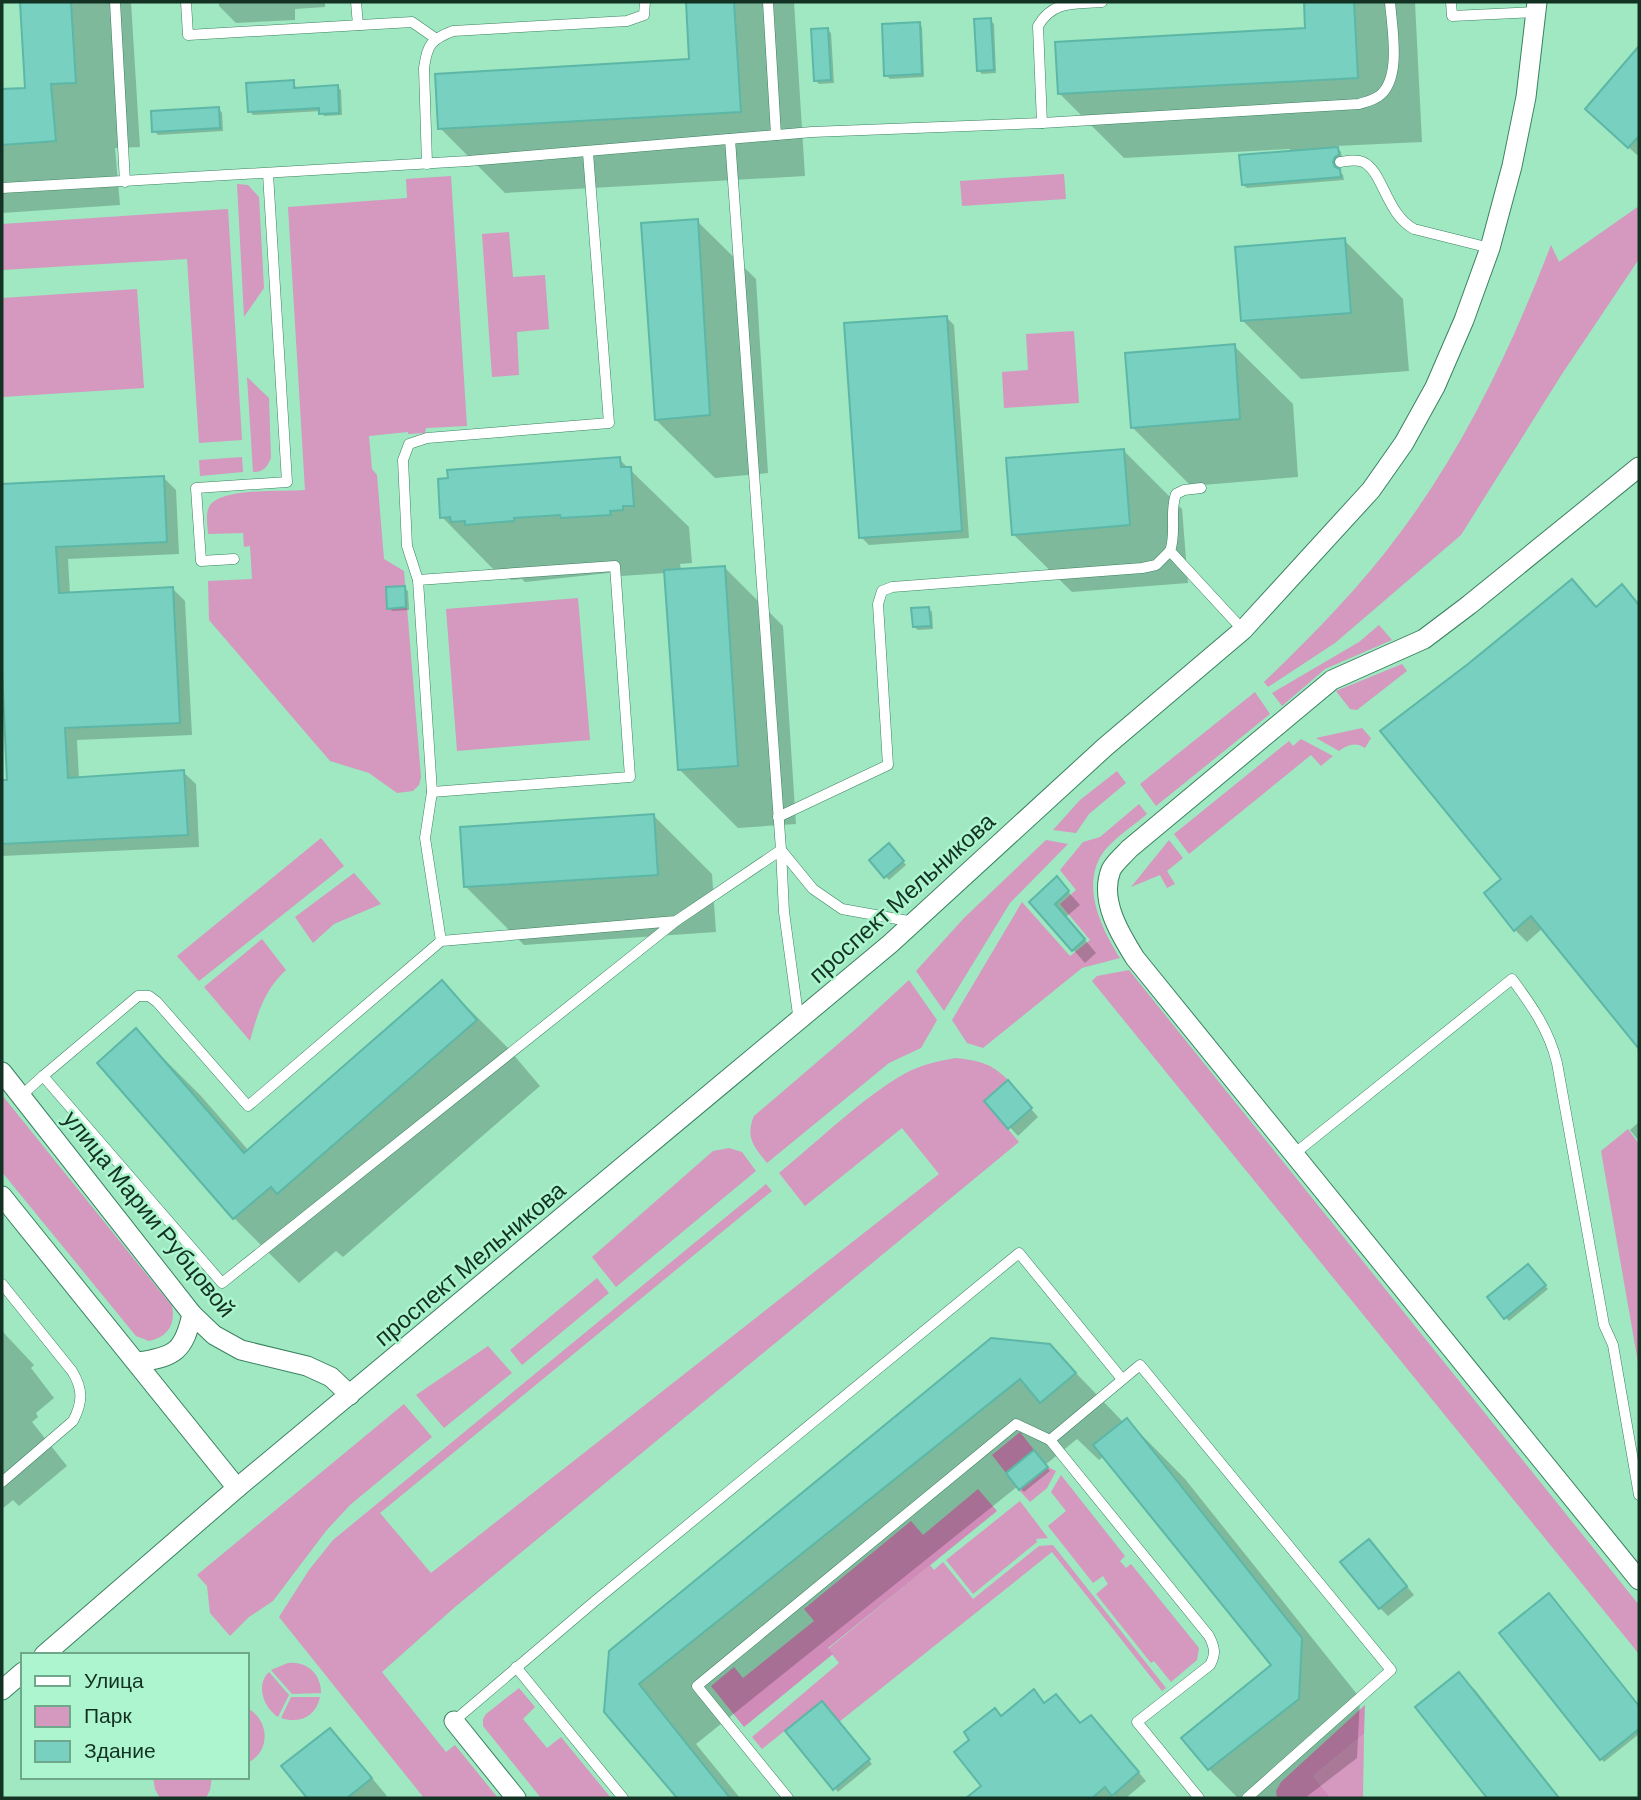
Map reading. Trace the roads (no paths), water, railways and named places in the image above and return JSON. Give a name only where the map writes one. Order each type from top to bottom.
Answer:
[{"type":"street","name":"проспект Мельникова","points":[[46,1653],[237,1488],[799,1022],[915,922],[1105,747],[1243,630],[1371,490],[1404,443],[1435,387],[1464,320],[1490,248],[1512,166],[1523,111],[1536,7]]},
{"type":"street","points":[[1639,467],[1424,639],[1332,680],[1129,849],[1112,868],[1108,894],[1116,923],[1130,950],[1639,1580]]},
{"type":"street","name":"улица Марии Рубцовой","points":[[2,1072],[192,1314],[214,1335],[241,1350],[307,1366],[331,1377],[350,1395]]},
{"type":"street","points":[[2,1196],[237,1488]]},
{"type":"street","points":[[138,1362],[158,1360],[177,1351],[188,1334],[192,1314]]},
{"type":"street","points":[[2,1690],[21,1674]]},
{"type":"street","points":[[454,1721],[516,1798]]},
{"type":"lane","points":[[115,2],[125,182]]},
{"type":"lane","points":[[186,2],[188,35],[412,22],[435,38]]},
{"type":"lane","points":[[356,2],[358,25]]},
{"type":"lane","points":[[427,164],[424,68],[426,53],[435,38],[453,31],[627,21],[644,15],[645,2]]},
{"type":"lane","points":[[768,2],[776,135]]},
{"type":"lane","points":[[1042,123],[1038,26],[1046,12],[1063,5],[1102,2]]},
{"type":"lane","points":[[2,188],[427,164],[587,153],[776,135],[1042,123],[1359,104],[1378,97],[1390,83],[1394,64],[1390,2]]},
{"type":"lane","points":[[1451,2],[1452,16],[1536,7]]},
{"type":"lane","points":[[730,139],[781,850],[783,912],[799,1022]]},
{"type":"lane","points":[[441,941],[425,838],[432,792],[418,580],[407,546],[403,460],[409,444],[427,438],[609,423],[587,153]]},
{"type":"lane","points":[[1340,162],[1364,162],[1372,169],[1394,212],[1403,223],[1414,229],[1490,248]]},
{"type":"lane","points":[[234,559],[201,561],[196,488],[287,482],[268,174]]},
{"type":"lane","points":[[778,817],[888,765],[878,604],[882,591],[892,587],[1156,565],[1170,551],[1174,540],[1172,504],[1176,494],[1201,488]]},
{"type":"lane","points":[[1170,551],[1243,630]]},
{"type":"lane","points":[[418,580],[615,566],[629,750],[630,777],[432,792]]},
{"type":"lane","points":[[781,850],[813,889],[842,909],[915,922]]},
{"type":"lane","points":[[43,1076],[222,1283],[676,921],[781,850]]},
{"type":"lane","points":[[22,1096],[138,996],[149,996],[248,1106],[441,941],[676,921]]},
{"type":"lane","points":[[1294,1154],[1511,979],[1543,1023],[1552,1042],[1604,1325],[1613,1345],[1639,1495]]},
{"type":"lane","points":[[454,1721],[1019,1253],[1122,1379]]},
{"type":"lane","points":[[2,1284],[72,1371],[79,1382],[82,1395],[73,1421],[2,1482]]},
{"type":"lane","points":[[1050,1440],[1140,1365],[1391,1670],[1247,1798]]},
{"type":"lane","points":[[788,1798],[697,1686],[1016,1424],[1050,1440],[1209,1636],[1214,1646],[1215,1656],[1210,1665],[1138,1722],[1199,1798]]},
{"type":"lane","points":[[516,1667],[623,1798]]},
{"type":"lane","points":[[1258,1789],[1265,1798]]}]
